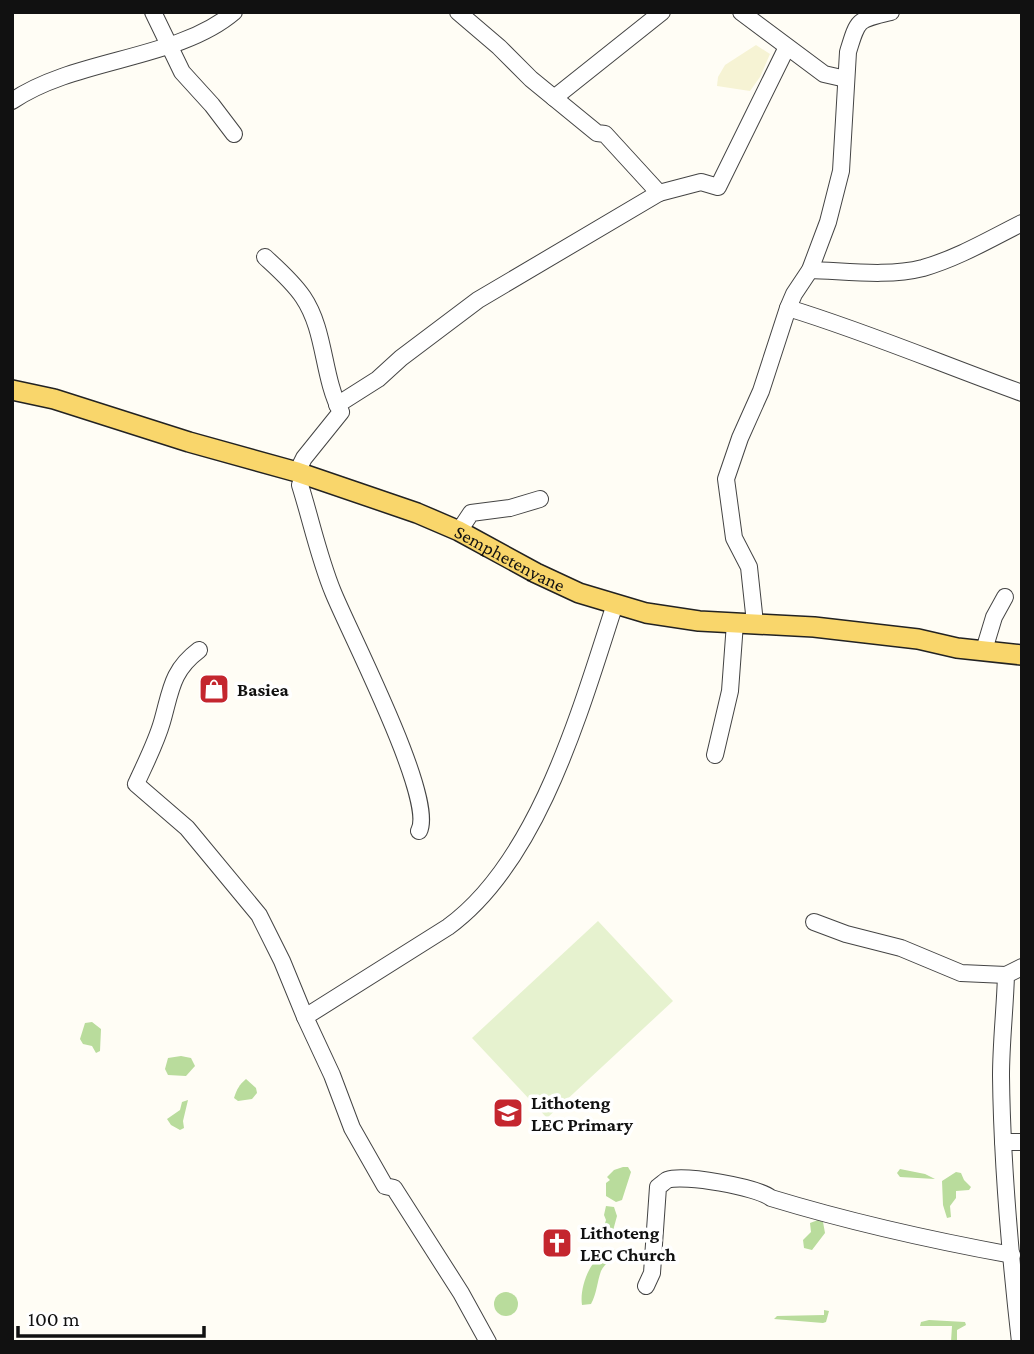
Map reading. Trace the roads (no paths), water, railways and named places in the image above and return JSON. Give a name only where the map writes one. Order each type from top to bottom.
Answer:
[{"type":"main road","name":"Semphetenyane","points":[[12,390],[54,399],[189,442],[300,473],[417,513],[459,531],[546,578],[579,593],[615,604],[699,621],[755,623],[918,639],[957,648],[1022,655]]},
{"type":"street","points":[[153,12],[182,72],[234,134]]},
{"type":"street","points":[[12,102],[26,92],[107,62],[170,45],[201,33],[234,12]]},
{"type":"street","points":[[458,12],[554,98],[597,133],[605,134],[659,193]]},
{"type":"street","points":[[554,98],[662,12]]},
{"type":"street","points":[[741,12],[824,74],[846,79]]},
{"type":"street","points":[[755,623],[749,566],[734,538],[726,479],[740,438],[761,391],[788,308],[810,270],[828,222],[841,171],[848,52],[858,23],[866,18],[891,12]]},
{"type":"street","points":[[337,405],[378,379],[401,358],[478,300],[659,193],[701,182],[718,187],[787,47]]},
{"type":"street","points":[[810,270],[877,272],[921,269],[955,257],[1022,223]]},
{"type":"street","points":[[265,257],[302,295],[310,310],[332,393],[341,412],[304,458],[300,485],[332,591],[374,681],[416,794],[422,817],[419,831]]},
{"type":"street","points":[[788,308],[839,323],[1022,393]]},
{"type":"street","points":[[459,531],[471,513],[510,508],[540,499]]},
{"type":"street","points":[[984,650],[994,617],[1004,597]]},
{"type":"street","points":[[305,1017],[464,916],[523,842],[559,767],[615,604]]},
{"type":"street","points":[[715,755],[730,691],[735,622]]},
{"type":"street","points":[[199,650],[184,661],[169,689],[162,723],[136,784],[187,828],[259,915],[282,961],[358,1138],[385,1186],[394,1188],[427,1239],[488,1342]]},
{"type":"street","points":[[814,922],[846,934],[901,948],[961,973],[1006,975],[1022,967]]},
{"type":"street","points":[[1006,975],[1001,1073],[1003,1142],[1020,1342]]},
{"type":"street","points":[[1003,1142],[1022,1142]]},
{"type":"street","points":[[646,1286],[652,1273],[658,1187],[665,1181],[678,1178],[725,1183],[837,1219],[911,1236],[1015,1266]]},
{"type":"place","name":"Basiea","points":[[214,689]]},
{"type":"place","name":"Lithoteng LEC Primary","points":[[508,1113]]},
{"type":"place","name":"Lithoteng LEC Church","points":[[557,1243]]}]
